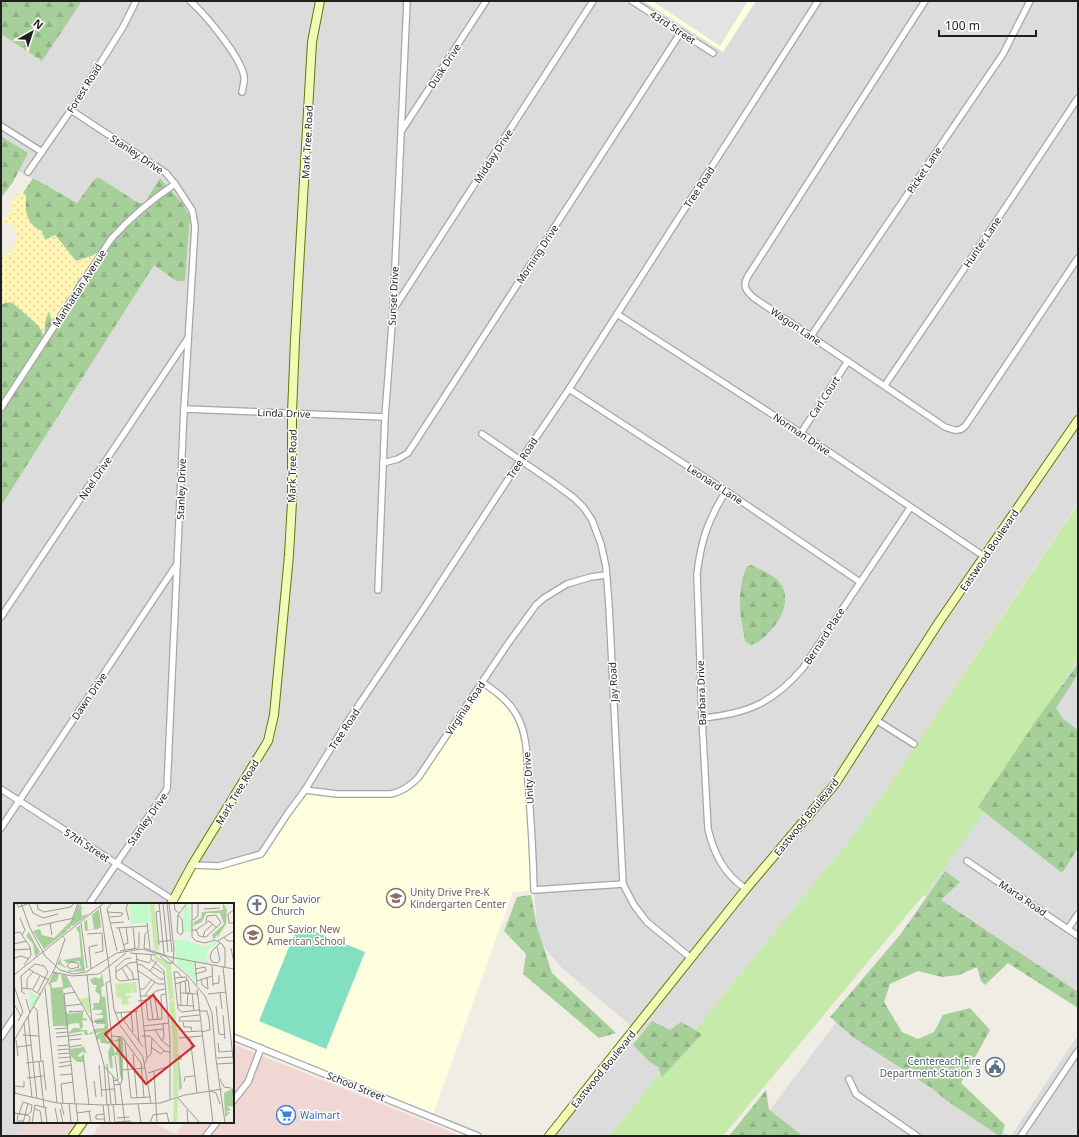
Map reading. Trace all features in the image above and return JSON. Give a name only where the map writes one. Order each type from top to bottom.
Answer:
[{"type":"street","name":"Forest Road","points":[[28,172],[71,110],[126,22],[136,1]]},
{"type":"street","points":[[190,1],[219,33],[241,67],[244,78],[242,92]]},
{"type":"street","name":"Mark Tree Road","points":[[172,902],[192,865],[268,741],[274,715],[292,502],[292,413],[295,333],[312,42],[320,1]]},
{"type":"street","name":"Sunset Drive","points":[[378,590],[385,417],[393,311],[407,1]]},
{"type":"street","name":"Dusk Drive","points":[[402,130],[486,1]]},
{"type":"street","name":"Midday Drive","points":[[393,311],[593,1]]},
{"type":"street","name":"43rd Street","points":[[632,1],[714,53]]},
{"type":"street","name":"Tree Road","points":[[192,865],[219,866],[261,854],[305,790],[346,724],[422,612],[520,460],[569,389],[818,1]]},
{"type":"street","name":"Wagon Lane","points":[[925,1],[746,279],[746,290],[754,298],[885,385],[945,427],[954,430],[961,430],[966,425],[1078,258]]},
{"type":"street","name":"Picket Lane","points":[[811,336],[1003,54],[1030,1]]},
{"type":"street","name":"Morning Drive","points":[[383,463],[398,459],[408,453],[681,32]]},
{"type":"street","name":"Hunter Lane","points":[[885,385],[994,226],[1078,98]]},
{"type":"street","name":"Stanley Drive","points":[[71,110],[166,173],[192,210],[195,226],[184,409],[167,789],[90,903]]},
{"type":"street","points":[[1,126],[42,152]]},
{"type":"street","name":"Manhattan Avenue","points":[[1,408],[111,239],[125,223],[143,207],[175,184]]},
{"type":"street","name":"Norman Drive","points":[[617,314],[801,433],[984,557]]},
{"type":"street","name":"Noel Drive","points":[[1,617],[188,338]]},
{"type":"street","name":"Carl Court","points":[[801,433],[848,361]]},
{"type":"street","name":"Leonard Lane","points":[[569,389],[726,491],[860,582]]},
{"type":"street","name":"Linda Drive","points":[[184,409],[385,417]]},
{"type":"street","name":"Eastwood Boulevard","points":[[549,1136],[746,889],[835,784],[984,557],[1078,420]]},
{"type":"street","name":"Jay Road","points":[[482,434],[565,491],[584,508],[592,520],[604,556],[609,606],[623,884],[634,905],[647,922],[691,958]]},
{"type":"street","name":"Barbara Drive","points":[[726,491],[716,507],[704,533],[697,574],[702,718],[708,829],[710,837],[723,866],[734,881],[746,889]]},
{"type":"street","name":"Bernard Place","points":[[702,718],[739,713],[750,709],[771,698],[792,681],[803,668],[910,508]]},
{"type":"street","name":"Dawn Drive","points":[[1,828],[178,563]]},
{"type":"street","name":"Virginia Road","points":[[305,790],[337,794],[391,794],[398,793],[412,785],[511,638],[529,614],[544,598],[566,584],[591,576],[606,575]]},
{"type":"street","name":"Unity Drive","points":[[482,682],[494,690],[507,702],[516,714],[525,735],[533,845],[534,890],[623,884]]},
{"type":"street","points":[[876,720],[914,744]]},
{"type":"street","name":"57th Street","points":[[1,789],[172,902]]},
{"type":"street","name":"Marta Road","points":[[967,861],[1078,936]]},
{"type":"street","points":[[1068,928],[1078,914]]},
{"type":"street","points":[[1,1037],[14,1018]]},
{"type":"street","name":"School Street","points":[[234,1037],[478,1136]]},
{"type":"street","points":[[234,1100],[248,1082],[262,1048]]},
{"type":"street","points":[[1021,1136],[1078,1051]]},
{"type":"street","points":[[850,1079],[856,1094],[917,1136]]},
{"type":"street","points":[[73,1136],[82,1123]]},
{"type":"street","points":[[206,1136],[215,1123]]},
{"type":"shaded area","points":[[82,1],[1078,1],[1078,503],[883,794],[855,833],[609,1136],[549,1136],[635,1029],[563,969],[547,951],[538,938],[534,890],[411,785],[261,854],[173,903],[14,903],[14,1123],[25,1123],[17,1136],[1,1136],[1,506],[154,265],[176,281],[185,281],[190,217],[161,178],[145,204],[137,202],[98,178],[93,181],[77,203],[18,171],[28,153],[1,136],[1,34],[42,61]]},
{"type":"shaded area","points":[[643,1],[756,1],[723,52]]},
{"type":"shaded area","points":[[652,1],[748,1],[720,46]]},
{"type":"shaded area","points":[[1078,657],[1078,740],[1041,714]]},
{"type":"shaded area","name":"Unity Drive Pre-K Kindergarten Center","points":[[482,682],[507,702],[525,735],[534,890],[513,892],[432,1117],[234,1037],[234,903],[172,903],[192,865],[219,866],[261,854],[305,790],[391,794],[411,785]]},
{"type":"shaded area","points":[[1078,805],[1078,1003],[920,893],[981,810],[1044,853]]},
{"type":"shaded area","points":[[840,1017],[1010,1136],[750,1136]]},
{"type":"shaded area","points":[[1078,1035],[1078,1136],[1011,1136]]},
{"type":"shaded area","points":[[235,1045],[461,1136],[92,1136],[101,1123],[154,1123],[176,1134],[183,1123],[234,1123]]},
{"type":"shaded area","points":[[25,1123],[81,1123],[73,1136],[17,1136]]},
{"type":"green space","points":[[1,1],[82,1],[42,61],[1,34]]},
{"type":"green space","points":[[1,136],[28,153],[13,182],[1,198]]},
{"type":"green space","points":[[98,177],[137,202],[144,204],[160,178],[182,203],[190,217],[185,281],[176,281],[154,265],[1,506],[1,304],[10,302],[13,303],[39,326],[44,335],[45,322],[49,310],[53,321],[57,323],[78,280],[95,264],[110,244],[92,256],[76,261],[56,236],[45,241],[33,226],[26,214],[26,197],[23,193],[33,178],[77,203],[93,181]]},
{"type":"green space","points":[[1078,504],[1078,657],[981,817],[932,885],[723,1136],[609,1136],[855,833],[883,794]]},
{"type":"green space","points":[[751,565],[774,577],[784,590],[785,598],[782,613],[773,628],[761,640],[751,645],[745,641],[740,594],[741,585],[747,566]]},
{"type":"green space","points":[[1078,664],[1078,674],[1056,708],[1063,719],[1078,730],[1078,848],[1062,873],[978,807],[1040,715]]},
{"type":"green space","points":[[945,871],[960,882],[941,900],[1078,992],[1078,1008],[1008,963],[985,985],[981,981],[977,967],[959,975],[942,977],[918,971],[890,984],[884,1002],[902,1032],[918,1039],[934,1032],[943,1015],[970,1008],[990,1030],[961,1083],[1005,1125],[1001,1136],[946,1100],[933,1089],[853,1037],[830,1017],[900,935]]},
{"type":"green space","points":[[531,895],[537,927],[552,973],[616,1033],[599,1038],[523,974],[526,954],[504,931],[517,897]]},
{"type":"green space","points":[[298,925],[365,952],[326,1049],[259,1021]]},
{"type":"green space","points":[[652,1021],[670,1030],[681,1022],[702,1034],[662,1077],[658,1067],[650,1062],[633,1045]]},
{"type":"green space","points":[[766,1090],[769,1110],[803,1136],[729,1136]]},
{"type":"sand","points":[[21,191],[26,196],[26,212],[33,225],[42,231],[45,240],[55,235],[76,261],[92,256],[112,244],[95,264],[78,280],[57,323],[53,322],[48,311],[45,322],[44,336],[39,326],[13,303],[9,302],[1,304],[1,258],[8,254],[13,248],[17,233],[10,224],[1,224],[1,222],[12,210],[11,201]]},
{"type":"place","name":"Unity Drive Pre-K Kindergarten Center","points":[[396,898]]},
{"type":"place","name":"Our Savior Church","points":[[257,905]]},
{"type":"place","name":"Our Savior New American School","points":[[253,935]]},
{"type":"place","name":"Centereach Fire Department Station 3","points":[[995,1067]]},
{"type":"place","name":"Walmart","points":[[286,1115]]}]
